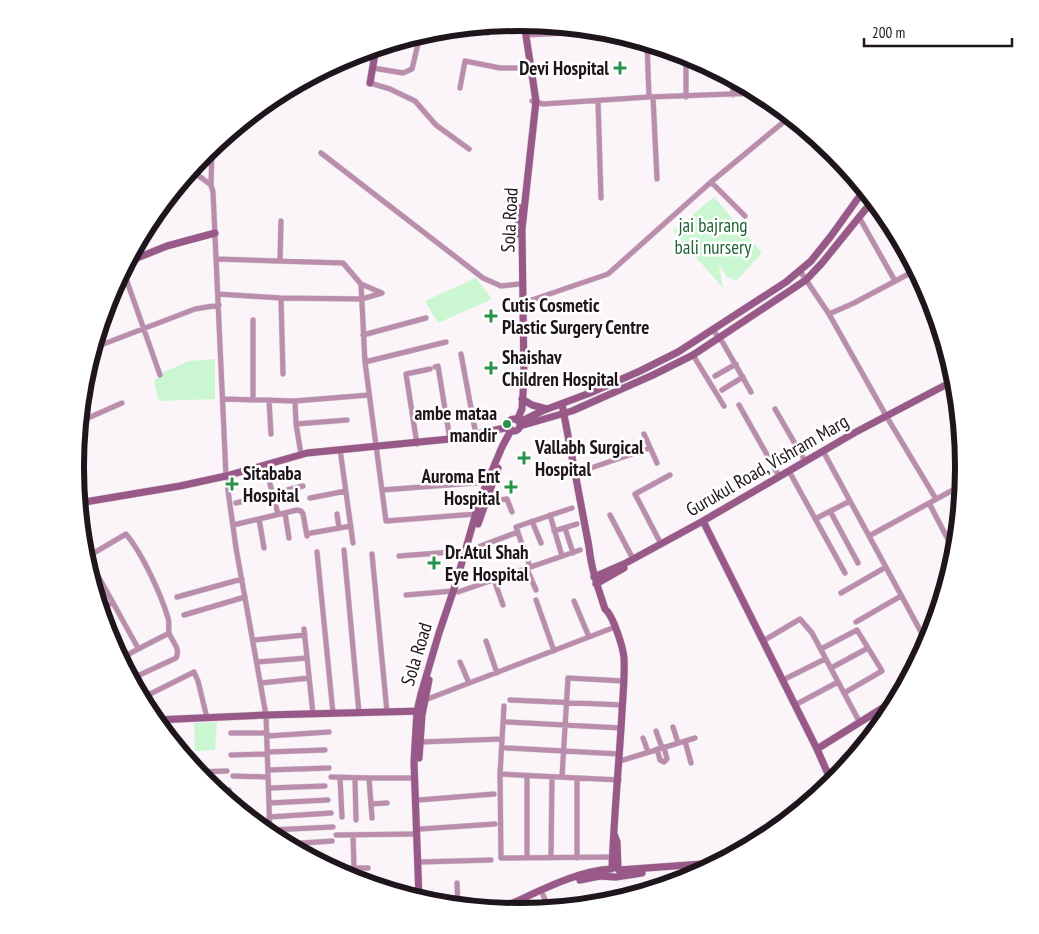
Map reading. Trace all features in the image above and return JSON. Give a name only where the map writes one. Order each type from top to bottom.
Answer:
[{"type":"street","name":"Sola Road","points":[[518,422],[520,378],[518,224],[534,101],[526,68],[521,31]]},
{"type":"street","points":[[529,34],[547,32]]},
{"type":"street","name":"Sola Road","points":[[518,422],[522,409],[524,378],[522,229],[534,101],[529,34]]},
{"type":"street","points":[[373,68],[402,73],[412,69],[418,44]]},
{"type":"street","points":[[647,50],[657,179]]},
{"type":"street","points":[[374,56],[370,83],[390,89],[415,101],[436,125],[468,149]]},
{"type":"street","points":[[460,88],[465,62],[500,68],[526,68]]},
{"type":"street","points":[[686,64],[686,97]]},
{"type":"street","points":[[733,88],[733,94]]},
{"type":"street","points":[[534,101],[544,104],[743,94]]},
{"type":"street","points":[[598,101],[601,198]]},
{"type":"street","points":[[523,302],[608,274],[711,182],[785,121]]},
{"type":"street","points":[[321,153],[483,278],[501,286],[519,284]]},
{"type":"street","points":[[212,158],[211,185],[213,192],[224,399],[226,476],[266,715],[270,824]]},
{"type":"street","points":[[197,174],[211,185]]},
{"type":"street","points":[[711,182],[745,216]]},
{"type":"street","points":[[518,422],[640,371],[678,352],[786,282],[811,261],[860,196]]},
{"type":"street","points":[[511,430],[510,422],[565,413],[693,355],[806,280],[868,206]]},
{"type":"street","points":[[859,217],[895,281]]},
{"type":"street","points":[[280,261],[281,221]]},
{"type":"street","points":[[137,258],[167,246],[215,233]]},
{"type":"street","points":[[216,259],[343,264],[361,284],[382,294],[362,299],[281,298],[218,294]]},
{"type":"street","points":[[800,271],[829,314],[936,499]]},
{"type":"street","points":[[829,314],[910,273]]},
{"type":"street","points":[[127,278],[160,374]]},
{"type":"street","points":[[361,284],[365,362],[386,521],[476,514]]},
{"type":"street","points":[[281,298],[282,374]]},
{"type":"street","points":[[102,345],[195,309],[219,305]]},
{"type":"street","points":[[364,335],[426,318]]},
{"type":"street","points":[[252,400],[253,320]]},
{"type":"street","points":[[713,330],[736,364],[751,392]]},
{"type":"street","points":[[365,362],[446,342]]},
{"type":"street","points":[[461,354],[476,435]]},
{"type":"street","points":[[693,355],[724,406]]},
{"type":"street","points":[[715,376],[736,364]]},
{"type":"street","points":[[417,444],[406,374],[438,366],[450,440]]},
{"type":"street","points":[[722,390],[743,377]]},
{"type":"street","name":"Gurukul Road, Vishram Marg","points":[[597,579],[703,522],[887,417],[948,386]]},
{"type":"street","points":[[224,399],[295,401],[369,395]]},
{"type":"street","points":[[522,399],[532,405],[547,409]]},
{"type":"street","points":[[269,400],[271,434]]},
{"type":"street","points":[[295,401],[296,424],[301,454]]},
{"type":"street","points":[[86,419],[122,403]]},
{"type":"street","points":[[562,404],[576,473],[589,556],[609,607],[608,611],[624,657],[619,780],[612,842],[615,872]]},
{"type":"street","points":[[739,404],[779,476]]},
{"type":"street","points":[[775,409],[805,461]]},
{"type":"street","points":[[296,424],[347,420]]},
{"type":"street","points":[[85,502],[180,486],[226,476],[301,454],[340,449],[417,444],[519,430],[518,422]]},
{"type":"street","name":"Sola Road","points":[[468,550],[476,514],[502,447],[511,430]]},
{"type":"street","name":"Sola Road","points":[[418,890],[420,711],[425,700],[432,665],[468,550],[511,430]]},
{"type":"street","points":[[644,434],[657,463]]},
{"type":"street","points":[[576,473],[650,448]]},
{"type":"street","points":[[340,449],[353,543]]},
{"type":"street","points":[[824,453],[922,634]]},
{"type":"street","name":"Gurukul Road, Vishram Marg","points":[[597,579],[703,522],[805,461],[824,453]]},
{"type":"street","points":[[265,465],[278,514]]},
{"type":"street","points":[[790,473],[845,573]]},
{"type":"street","points":[[661,544],[635,494],[670,475]]},
{"type":"street","points":[[382,490],[488,482]]},
{"type":"street","points":[[236,503],[303,486]]},
{"type":"street","points":[[869,536],[954,490]]},
{"type":"street","points":[[310,498],[346,491]]},
{"type":"street","points":[[485,502],[507,499],[512,512]]},
{"type":"street","points":[[815,519],[850,501]]},
{"type":"street","points":[[929,503],[949,540]]},
{"type":"street","points":[[536,590],[516,527],[572,508]]},
{"type":"street","points":[[233,525],[297,510],[304,514],[309,535],[351,526]]},
{"type":"street","points":[[830,511],[858,564]]},
{"type":"street","points":[[285,512],[289,538]]},
{"type":"street","points":[[338,514],[339,528]]},
{"type":"street","points":[[550,515],[562,556]]},
{"type":"street","points":[[610,515],[634,559]]},
{"type":"street","points":[[259,519],[264,548]]},
{"type":"street","points":[[532,521],[541,543]]},
{"type":"street","points":[[703,522],[796,705],[828,775]]},
{"type":"street","points":[[554,531],[577,524]]},
{"type":"street","points":[[565,528],[573,552]]},
{"type":"street","points":[[399,556],[468,550],[518,532]]},
{"type":"street","points":[[93,554],[126,534],[134,543],[169,620],[170,633],[177,649],[176,658],[137,676]]},
{"type":"street","points":[[344,550],[360,713]]},
{"type":"street","points":[[406,595],[455,591],[494,580],[580,550]]},
{"type":"street","points":[[317,552],[333,713]]},
{"type":"street","points":[[372,554],[387,712]]},
{"type":"street","points":[[841,593],[886,568]]},
{"type":"street","points":[[98,575],[138,648]]},
{"type":"street","points":[[177,598],[242,579]]},
{"type":"street","points":[[494,580],[503,605]]},
{"type":"street","name":"Sola Road","points":[[423,891],[414,778],[415,737],[428,667],[455,591]]},
{"type":"street","points":[[856,622],[901,596]]},
{"type":"street","points":[[184,615],[245,597]]},
{"type":"street","points":[[536,600],[554,651]]},
{"type":"street","points":[[574,601],[589,637]]},
{"type":"street","points":[[107,606],[112,603]]},
{"type":"street","points":[[763,641],[800,619],[812,632],[859,721]]},
{"type":"street","points":[[425,700],[615,627]]},
{"type":"street","points":[[304,629],[313,714]]},
{"type":"street","points":[[821,649],[857,630],[882,672],[844,693]]},
{"type":"street","points":[[127,655],[170,633]]},
{"type":"street","points":[[253,640],[305,636]]},
{"type":"street","points":[[486,642],[497,672]]},
{"type":"street","points":[[831,668],[868,648]]},
{"type":"street","points":[[257,662],[307,658]]},
{"type":"street","points":[[783,680],[826,659]]},
{"type":"street","points":[[460,662],[469,683]]},
{"type":"street","points":[[148,695],[194,672],[207,718]]},
{"type":"street","points":[[261,683],[309,678]]},
{"type":"street","points":[[562,777],[568,678],[623,682]]},
{"type":"street","points":[[796,705],[838,682]]},
{"type":"street","points":[[510,700],[622,705]]},
{"type":"street","points":[[504,706],[500,774],[501,858],[613,857]]},
{"type":"street","points":[[817,749],[883,707]]},
{"type":"street","points":[[165,720],[420,711]]},
{"type":"street","points":[[507,722],[621,728]]},
{"type":"street","points":[[673,726],[678,743]]},
{"type":"street","points":[[231,733],[329,732]]},
{"type":"street","points":[[656,732],[661,748]]},
{"type":"street","points":[[644,738],[648,752]]},
{"type":"street","points":[[506,748],[564,751],[620,757],[648,752],[695,738]]},
{"type":"street","points":[[420,742],[502,739]]},
{"type":"street","points":[[685,741],[691,763]]},
{"type":"street","points":[[231,755],[325,750]]},
{"type":"street","points":[[268,770],[329,768]]},
{"type":"street","points":[[208,771],[227,770]]},
{"type":"street","points":[[500,774],[619,780]]},
{"type":"street","points":[[233,776],[268,777]]},
{"type":"street","points":[[527,776],[527,858]]},
{"type":"street","points":[[551,858],[552,777]]},
{"type":"street","points":[[331,778],[414,778]]},
{"type":"street","points":[[340,778],[342,817]]},
{"type":"street","points":[[355,778],[356,820]]},
{"type":"street","points":[[369,778],[372,818]]},
{"type":"street","points":[[577,778],[577,858]]},
{"type":"street","points":[[268,788],[325,786]]},
{"type":"street","points":[[419,800],[494,794]]},
{"type":"street","points":[[269,803],[328,800]]},
{"type":"street","points":[[371,804],[387,803]]},
{"type":"street","points":[[270,817],[331,813]]},
{"type":"street","points":[[336,836],[418,832],[495,824]]},
{"type":"street","points":[[281,831],[333,827]]},
{"type":"street","points":[[614,834],[617,842],[615,872]]},
{"type":"street","points":[[353,835],[354,868]]},
{"type":"street","points":[[300,843],[332,841]]},
{"type":"street","points":[[421,862],[491,860]]},
{"type":"street","points":[[525,903],[586,878],[615,872],[695,866]]},
{"type":"street","points":[[349,868],[368,868]]},
{"type":"street","points":[[515,903],[575,877],[601,870],[639,873],[684,870]]},
{"type":"street","points":[[457,883],[458,898]]},
{"type":"street","points":[[543,895],[546,902]]},
{"type":"green space","name":"jai bajrang bali nursery","points":[[714,197],[762,253],[736,281],[726,276],[719,264],[723,288],[673,231]]},
{"type":"green space","points":[[476,278],[492,299],[438,323],[425,301]]},
{"type":"green space","points":[[215,359],[215,399],[159,401],[154,381],[164,372],[189,361]]},
{"type":"green space","points":[[217,722],[215,750],[195,751],[194,723]]},
{"type":"place","name":"Devi Hospital","points":[[620,68]]},
{"type":"place","name":"Cutis Cosmetic Plastic Surgery Centre","points":[[491,316]]},
{"type":"place","name":"Shaishav Children Hospital","points":[[491,368]]},
{"type":"place","name":"ambe mataa mandir","points":[[507,424]]},
{"type":"place","name":"Vallabh Surgical Hospital","points":[[524,458]]},
{"type":"place","name":"Sitababa Hospital","points":[[232,484]]},
{"type":"place","name":"Auroma Ent Hospital","points":[[511,487]]},
{"type":"place","name":"Dr.Atul Shah Eye Hospital","points":[[434,563]]}]
